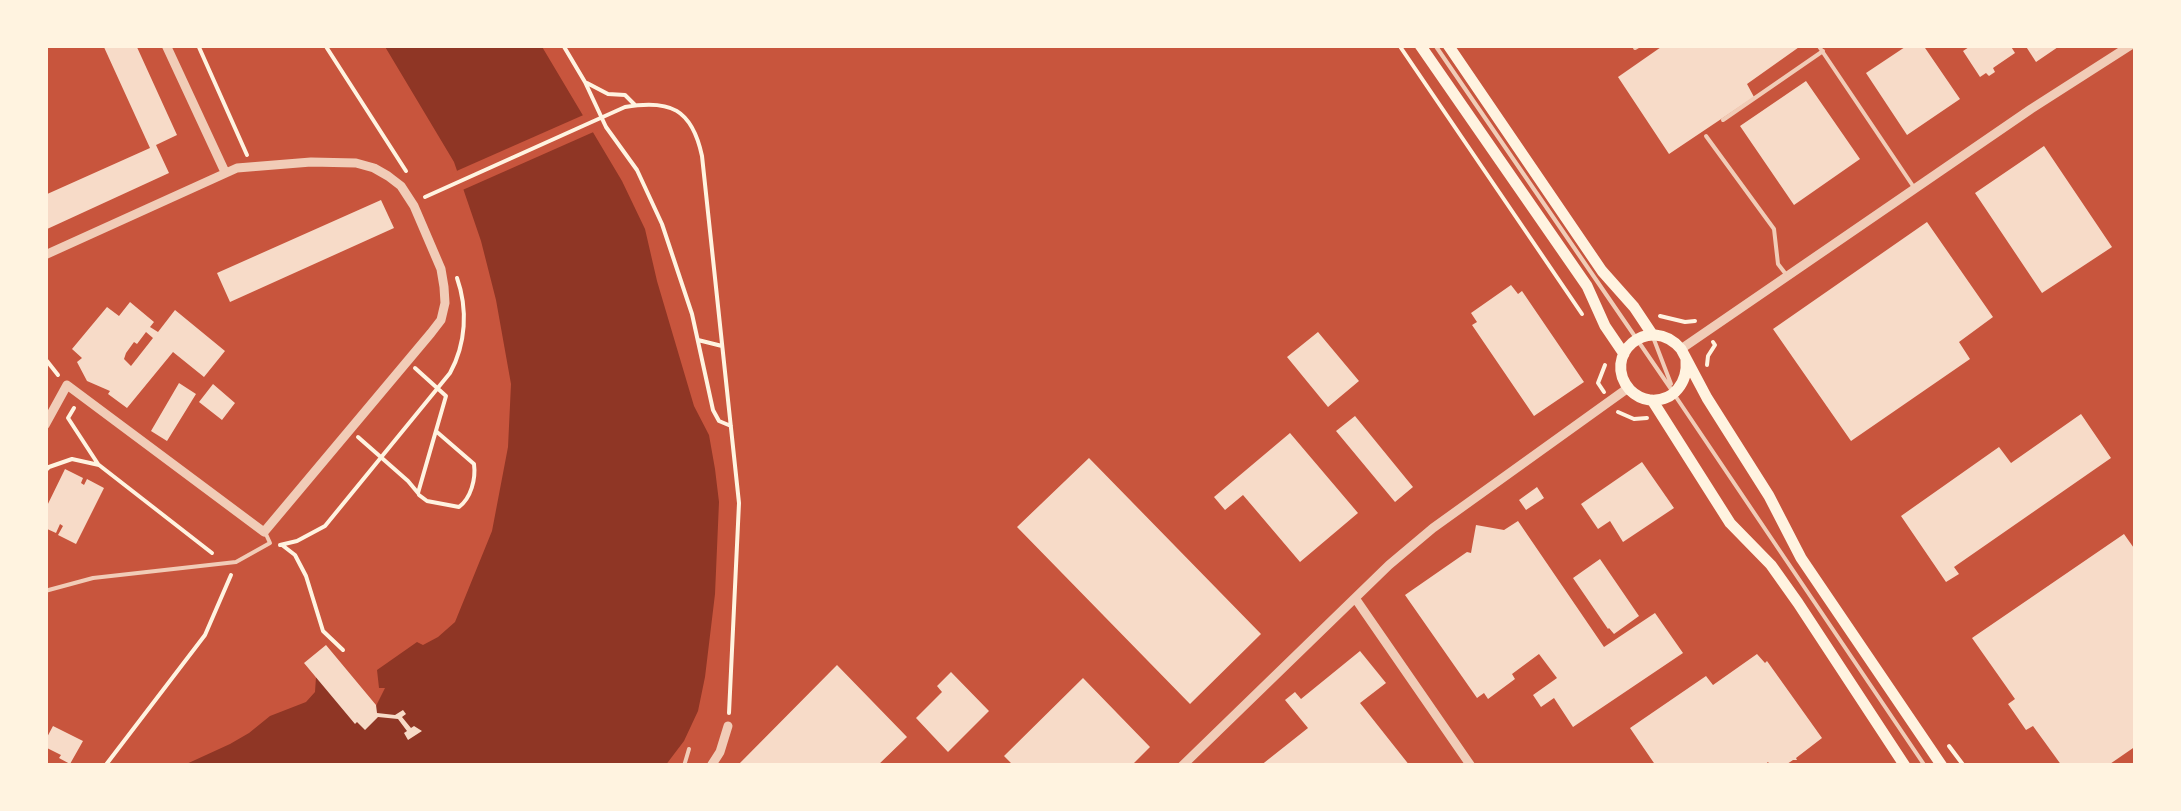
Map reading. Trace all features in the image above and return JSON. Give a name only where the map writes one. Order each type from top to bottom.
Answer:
[{"type":"main road","points":[[1420,45],[1587,286],[1605,326],[1624,354]]},
{"type":"main road","points":[[1448,45],[1602,271],[1652,334]]},
{"type":"main road","points":[[1684,355],[1685,378],[1674,393],[1663,399],[1643,398],[1628,388],[1621,372],[1624,354],[1637,339],[1652,334],[1669,338],[1684,355],[1769,496],[1801,558],[1942,766]]},
{"type":"main road","points":[[1652,400],[1730,523],[1771,566],[1798,603],[1905,766]]},
{"type":"street","points":[[166,45],[225,172]]},
{"type":"street","points":[[1684,355],[1788,276],[2031,109],[2132,45]]},
{"type":"street","points":[[45,256],[225,172],[251,166],[356,163],[374,168],[401,186],[441,269],[445,303],[441,320],[408,362],[264,532],[68,385],[45,425]]},
{"type":"street","points":[[1182,766],[1433,528],[1628,388]]},
{"type":"street","points":[[1355,598],[1471,766]]},
{"type":"street","points":[[711,766],[728,726]]},
{"type":"lane","points":[[1435,45],[1925,766]]},
{"type":"lane","points":[[1818,45],[1915,189]]},
{"type":"lane","points":[[1723,120],[1822,52]]},
{"type":"lane","points":[[1706,136],[1774,229],[1778,264],[1788,276]]},
{"type":"lane","points":[[1652,334],[1674,393]]},
{"type":"lane","points":[[45,591],[94,578],[236,562],[270,543],[264,532]]},
{"type":"lane","points":[[684,766],[689,749]]},
{"type":"path","points":[[198,45],[251,166]]},
{"type":"path","points":[[325,45],[413,182]]},
{"type":"path","points":[[563,45],[606,128],[649,195],[674,254],[713,410],[718,420],[731,426]]},
{"type":"path","points":[[1398,45],[1584,317]]},
{"type":"path","points":[[584,82],[608,94],[625,94],[635,105]]},
{"type":"path","points":[[426,206],[423,198],[626,107],[658,103],[688,121],[699,142],[739,503],[728,726]]},
{"type":"path","points":[[282,546],[324,526],[458,360],[463,334],[462,297],[453,269]]},
{"type":"path","points":[[698,340],[722,346]]},
{"type":"path","points":[[46,361],[68,385]]},
{"type":"path","points":[[408,362],[446,396],[418,494]]},
{"type":"path","points":[[81,395],[68,418],[99,465],[208,551],[236,562],[205,634],[105,766]]},
{"type":"path","points":[[350,430],[427,501],[459,507],[466,501],[475,474],[474,464],[437,432]]},
{"type":"path","points":[[45,471],[72,459],[99,465]]},
{"type":"path","points":[[270,543],[295,554],[323,632],[342,650]]},
{"type":"shaded area","points":[[384,45],[541,45],[622,181],[645,229],[694,406],[709,435],[719,502],[715,594],[705,677],[698,711],[684,741],[665,766],[182,766],[230,744],[270,716],[306,702],[315,692],[316,677],[376,706],[385,688],[379,688],[377,670],[417,642],[423,645],[438,637],[455,622],[492,531],[508,447],[511,384],[496,300],[454,162]]},
{"type":"pier","points":[[588,113],[598,130],[458,192],[452,173]]},
{"type":"building","points":[[103,45],[136,45],[177,135],[156,145],[169,173],[45,230],[45,195],[150,148]]},
{"type":"building","points":[[1664,45],[1802,45],[1747,84],[1754,97],[1669,154],[1618,77]]},
{"type":"building","points":[[1908,45],[1923,45],[1960,99],[1907,135],[1866,73]]},
{"type":"building","points":[[1972,45],[2010,45],[2015,53],[1993,68],[1995,72],[1980,77],[1963,51]]},
{"type":"building","points":[[2025,45],[2061,45],[2036,62]]},
{"type":"building","points":[[1806,81],[1860,159],[1794,205],[1740,126]]},
{"type":"building","points":[[2044,146],[2112,247],[2042,293],[1975,193]]},
{"type":"building","points":[[381,200],[394,228],[230,302],[217,273]]},
{"type":"building","points":[[1927,222],[1993,317],[1959,342],[1970,359],[1851,441],[1773,329]]},
{"type":"building","points":[[1511,285],[1518,294],[1522,291],[1584,382],[1534,416],[1472,325],[1477,322],[1471,313]]},
{"type":"building","points":[[130,302],[154,322],[150,327],[158,332],[175,310],[225,351],[204,377],[173,352],[127,408],[108,394],[110,391],[87,381],[77,362],[82,358],[72,349],[107,307],[119,316]],"holes":[[[146,332],[153,338],[131,366],[124,359]]]},
{"type":"building","points":[[1318,332],[1359,381],[1328,407],[1287,357]]},
{"type":"building","points":[[179,383],[196,394],[167,441],[151,431]]},
{"type":"building","points":[[213,384],[235,403],[222,420],[199,402]]},
{"type":"building","points":[[2081,414],[2111,458],[1954,567],[1959,574],[1946,582],[1901,516],[1999,447],[2011,463]]},
{"type":"building","points":[[1355,416],[1413,487],[1395,502],[1336,431]]},
{"type":"building","points":[[1290,433],[1358,513],[1300,562],[1243,495],[1225,510],[1214,497]]},
{"type":"building","points":[[1089,458],[1261,634],[1190,704],[1017,527]]},
{"type":"building","points":[[1642,462],[1674,508],[1623,542],[1610,521],[1598,529],[1581,504]]},
{"type":"building","points":[[65,469],[83,478],[84,485],[87,479],[104,488],[76,544],[58,535],[63,526],[60,524],[56,533],[45,528],[45,510]]},
{"type":"building","points":[[1537,487],[1544,498],[1526,510],[1519,500]]},
{"type":"building","points":[[1518,521],[1604,647],[1655,613],[1683,653],[1573,727],[1554,698],[1541,707],[1533,695],[1557,678],[1539,654],[1488,699],[1484,693],[1477,698],[1405,595],[1471,553],[1476,525],[1504,530]]},
{"type":"building","points":[[2124,534],[2136,551],[2136,746],[2107,766],[2062,766],[2033,726],[2026,730],[2008,704],[2015,699],[1972,638]]},
{"type":"building","points":[[1600,559],[1639,616],[1614,634],[1573,578]]},
{"type":"building","points":[[326,645],[376,705],[377,713],[395,715],[403,710],[406,714],[402,717],[411,728],[422,731],[408,740],[398,719],[378,717],[365,730],[355,724],[304,663]]},
{"type":"building","points":[[1360,651],[1386,683],[1360,703],[1410,766],[1260,766],[1308,728],[1285,700],[1295,692],[1301,699]]},
{"type":"building","points":[[1757,654],[1767,661],[1822,738],[1784,766],[1771,766],[1768,762],[1763,766],[1656,766],[1630,728],[1706,676],[1713,685]]},
{"type":"building","points":[[837,665],[907,737],[877,766],[737,766]]},
{"type":"building","points":[[951,672],[989,711],[948,752],[916,718],[942,692],[937,686]]},
{"type":"building","points":[[1083,678],[1150,747],[1131,766],[1014,766],[1004,756]]},
{"type":"building","points":[[53,726],[83,741],[70,764],[45,747]]}]
